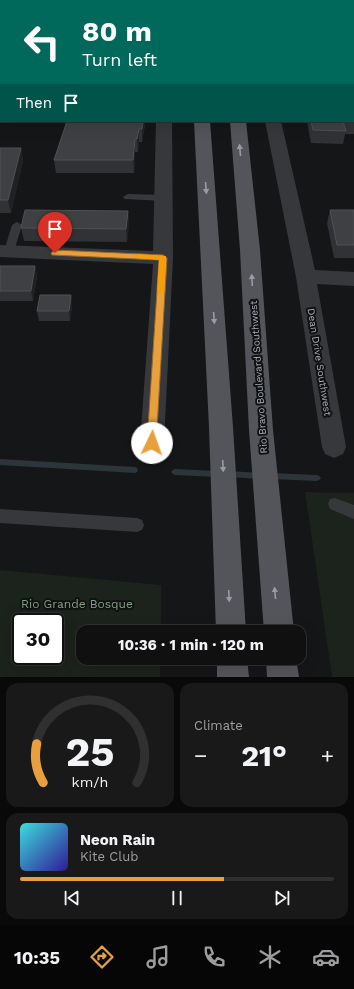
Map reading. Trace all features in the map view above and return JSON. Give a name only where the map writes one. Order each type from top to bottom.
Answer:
[{"type":"main road","points":[[202,122],[221,427],[231,625]]},
{"type":"main road","name":"Rio Bravo Boulevard Southwest","points":[[238,122],[250,250],[261,430],[278,625]]},
{"type":"main road","points":[[232,665],[233,677]]},
{"type":"main road","points":[[282,665],[283,677]]},
{"type":"street","points":[[152,443],[163,258],[164,122]]},
{"type":"street","name":"Dean Drive Southwest","points":[[273,122],[306,277],[334,447]]},
{"type":"street","points":[[4,251],[163,258]]},
{"type":"street","points":[[306,277],[354,279]]},
{"type":"lane","points":[[128,197],[164,198]]},
{"type":"lane","points":[[4,251],[17,225]]},
{"type":"lane","points":[[335,504],[354,512]]},
{"type":"lane","points":[[0,516],[137,525]]},
{"type":"green space","points":[[305,492],[354,493],[354,677],[332,677]]},
{"type":"green space","name":"Rio Grande Bosque","points":[[0,570],[161,585],[161,625],[76,625],[76,665],[160,665],[160,677],[0,677]]},
{"type":"building","points":[[67,122],[143,122],[142,129],[139,129],[137,139],[135,139],[133,160],[54,160]]},
{"type":"building","points":[[311,122],[343,122],[346,131],[313,130]]},
{"type":"building","points":[[0,148],[21,148],[8,200],[0,200]]},
{"type":"building","points":[[25,210],[128,211],[126,229],[21,228]]},
{"type":"building","points":[[330,210],[354,210],[354,245],[337,245]]},
{"type":"building","points":[[0,266],[35,266],[31,291],[0,291]]},
{"type":"building","points":[[40,295],[71,295],[69,311],[37,311]]},
{"type":"waterway","points":[[0,462],[135,470]]},
{"type":"waterway","points":[[175,472],[218,474]]},
{"type":"waterway","points":[[229,474],[260,476]]},
{"type":"waterway","points":[[271,476],[317,478]]},
{"type":"slow traffic","points":[[138,256],[163,258],[161,291]]},
{"type":"route","points":[[55,253],[163,258],[152,443]]}]
